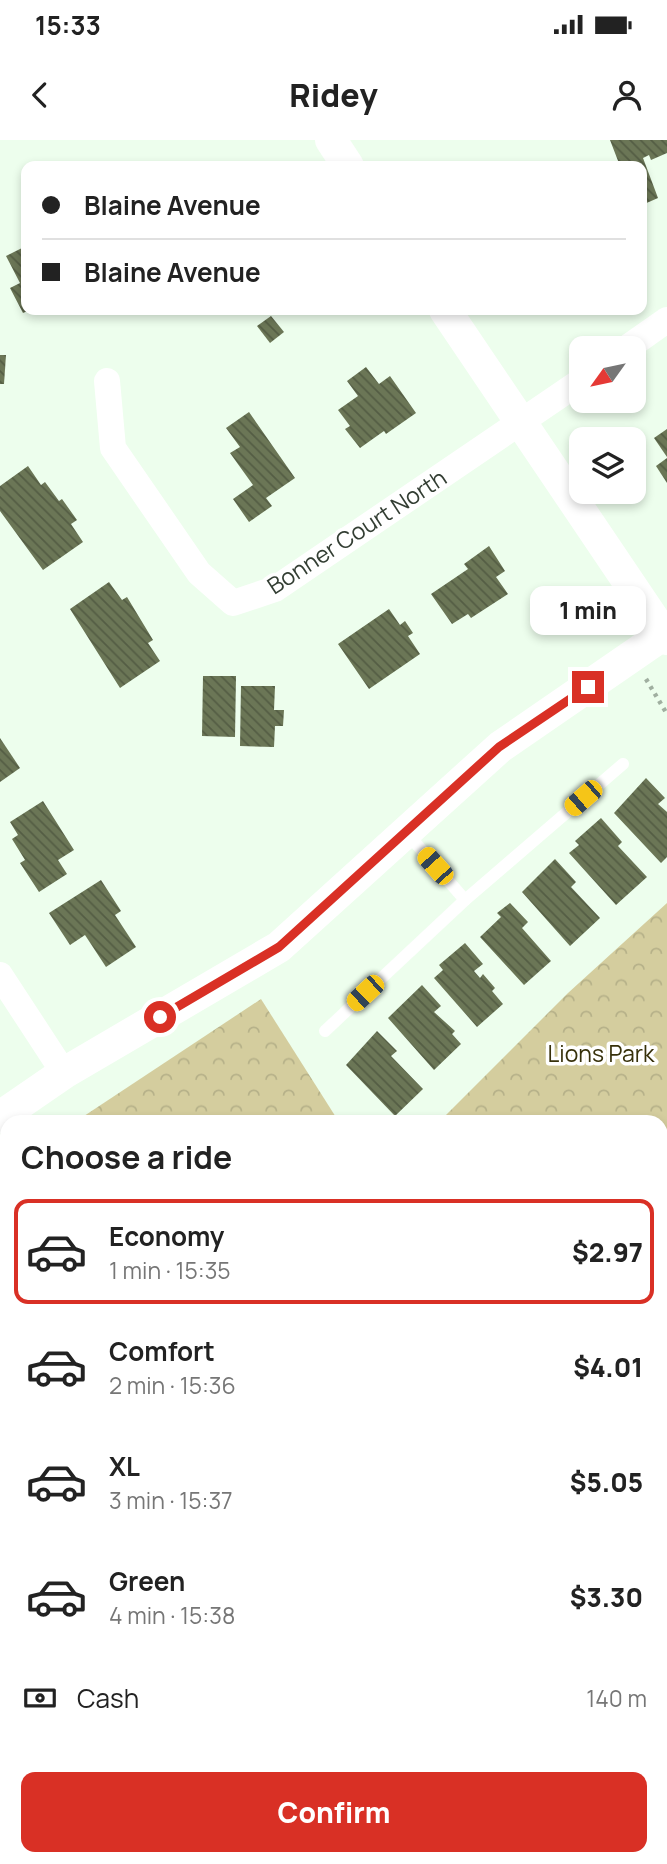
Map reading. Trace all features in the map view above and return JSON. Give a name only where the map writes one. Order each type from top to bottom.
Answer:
[{"type":"street","points":[[331,140],[345,161]]},
{"type":"street","points":[[1,1115],[64,1073],[279,947],[499,747],[666,635],[448,315]]},
{"type":"street","points":[[644,336],[667,320]]},
{"type":"street","name":"Bonner Court North","points":[[107,382],[113,448],[199,573],[233,603],[275,589],[522,424]]},
{"type":"street","points":[[522,424],[569,390]]},
{"type":"street","points":[[0,975],[64,1073]]},
{"type":"lane","points":[[325,1031],[465,900],[623,764]]},
{"type":"lane","points":[[406,832],[465,900]]},
{"type":"green space","name":"Lions Park","points":[[667,903],[667,1115],[446,1115],[568,993]]},
{"type":"green space","points":[[261,999],[335,1115],[86,1115]]},
{"type":"building","points":[[610,140],[667,140],[667,153],[651,160],[649,155],[643,158],[644,161],[618,161]]},
{"type":"building","points":[[647,169],[658,198],[647,203]]},
{"type":"building","points":[[21,248],[21,309],[10,288],[20,283],[6,256]]},
{"type":"building","points":[[271,316],[284,332],[270,343],[257,326]]},
{"type":"building","points":[[0,355],[6,355],[4,384],[0,384]]},
{"type":"building","points":[[366,367],[379,384],[390,376],[416,413],[360,448],[345,429],[350,426],[338,410],[358,396],[347,381]]},
{"type":"building","points":[[249,412],[295,478],[266,498],[272,506],[249,522],[233,499],[253,485],[230,453],[240,447],[226,428]]},
{"type":"building","points":[[667,429],[667,457],[654,438]]},
{"type":"building","points":[[667,458],[667,483],[656,466]]},
{"type":"building","points":[[28,466],[41,485],[45,482],[59,501],[62,499],[77,520],[71,524],[83,542],[43,570],[0,511],[0,486]]},
{"type":"building","points":[[489,546],[505,571],[496,577],[508,594],[471,618],[468,614],[452,624],[431,594],[468,569],[464,564]]},
{"type":"building","points":[[109,582],[122,600],[127,597],[153,640],[148,643],[160,661],[120,688],[70,609]]},
{"type":"building","points":[[389,609],[400,625],[405,621],[413,633],[408,636],[420,654],[369,689],[338,644]]},
{"type":"building","points":[[203,676],[236,676],[235,737],[202,736]]},
{"type":"building","points":[[241,686],[275,686],[274,710],[284,710],[283,726],[275,726],[274,747],[240,746]]},
{"type":"building","points":[[0,738],[20,768],[0,782]]},
{"type":"building","points":[[646,778],[665,798],[658,804],[667,812],[667,857],[661,863],[614,813]]},
{"type":"building","points":[[43,801],[74,850],[58,860],[67,874],[39,892],[20,863],[25,860],[12,839],[18,835],[10,822]]},
{"type":"building","points":[[601,818],[622,842],[618,846],[647,877],[616,905],[569,853],[579,845],[575,841]]},
{"type":"building","points":[[555,859],[576,882],[571,887],[600,918],[570,946],[522,892]]},
{"type":"building","points":[[101,880],[121,911],[115,915],[136,947],[106,967],[85,935],[70,945],[49,913]]},
{"type":"building","points":[[510,903],[528,922],[522,928],[551,961],[524,985],[480,937],[501,917],[497,913]]},
{"type":"building","points":[[465,943],[483,964],[474,971],[480,978],[483,974],[495,988],[492,991],[503,1004],[477,1027],[434,978],[443,970],[439,965]]},
{"type":"building","points":[[422,985],[441,1006],[434,1012],[455,1031],[452,1034],[461,1044],[434,1070],[388,1018]]},
{"type":"building","points":[[377,1031],[397,1051],[391,1056],[423,1089],[394,1115],[346,1065]]},
{"type":"route","points":[[160,1017],[279,947],[499,747],[588,687]]}]
